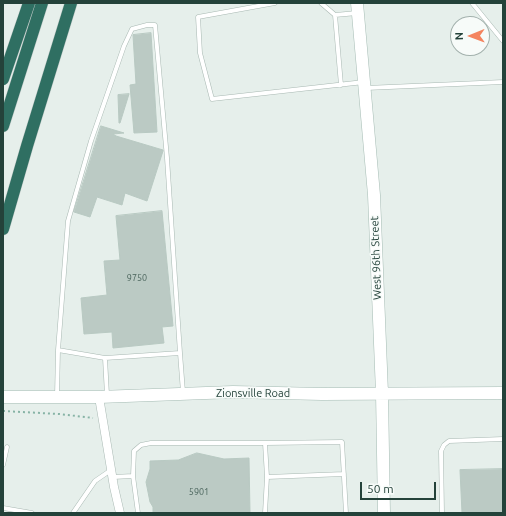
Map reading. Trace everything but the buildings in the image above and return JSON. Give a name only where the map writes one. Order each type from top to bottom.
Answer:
[{"type":"highway","points":[[3,126],[42,3]]},
{"type":"highway","points":[[3,229],[71,3]]},
{"type":"highway","points":[[3,79],[29,4]]},
{"type":"highway","points":[[3,199],[20,143],[54,58]]},
{"type":"main road","name":"West 96th Street","points":[[358,8],[374,194],[382,393],[384,513]]},
{"type":"main road","name":"Zionsville Road","points":[[3,398],[103,397],[233,392],[503,393]]},
{"type":"street","points":[[103,397],[103,418],[120,513]]},
{"type":"lane","points":[[275,3],[198,17],[200,53],[212,99],[341,85],[503,82]]},
{"type":"lane","points":[[321,3],[335,15],[341,85]]},
{"type":"lane","points":[[472,3],[503,41]]},
{"type":"lane","points":[[335,15],[358,8]]},
{"type":"lane","points":[[57,397],[58,350],[68,221],[91,141],[124,46],[132,30],[147,24],[155,25],[168,158],[183,394]]},
{"type":"lane","points":[[58,350],[105,358],[180,353]]},
{"type":"lane","points":[[103,397],[105,358]]},
{"type":"lane","points":[[442,513],[441,452],[444,444],[449,440],[503,439]]},
{"type":"lane","points":[[138,513],[133,476],[134,451],[140,445],[151,443],[342,442],[346,513]]},
{"type":"lane","points":[[265,443],[265,513]]},
{"type":"lane","points":[[3,465],[7,447]]},
{"type":"lane","points":[[73,513],[95,481],[112,473],[133,476]]},
{"type":"lane","points":[[266,477],[344,474]]},
{"type":"lane","points":[[3,508],[32,513]]},
{"type":"path","points":[[3,411],[103,418]]}]
